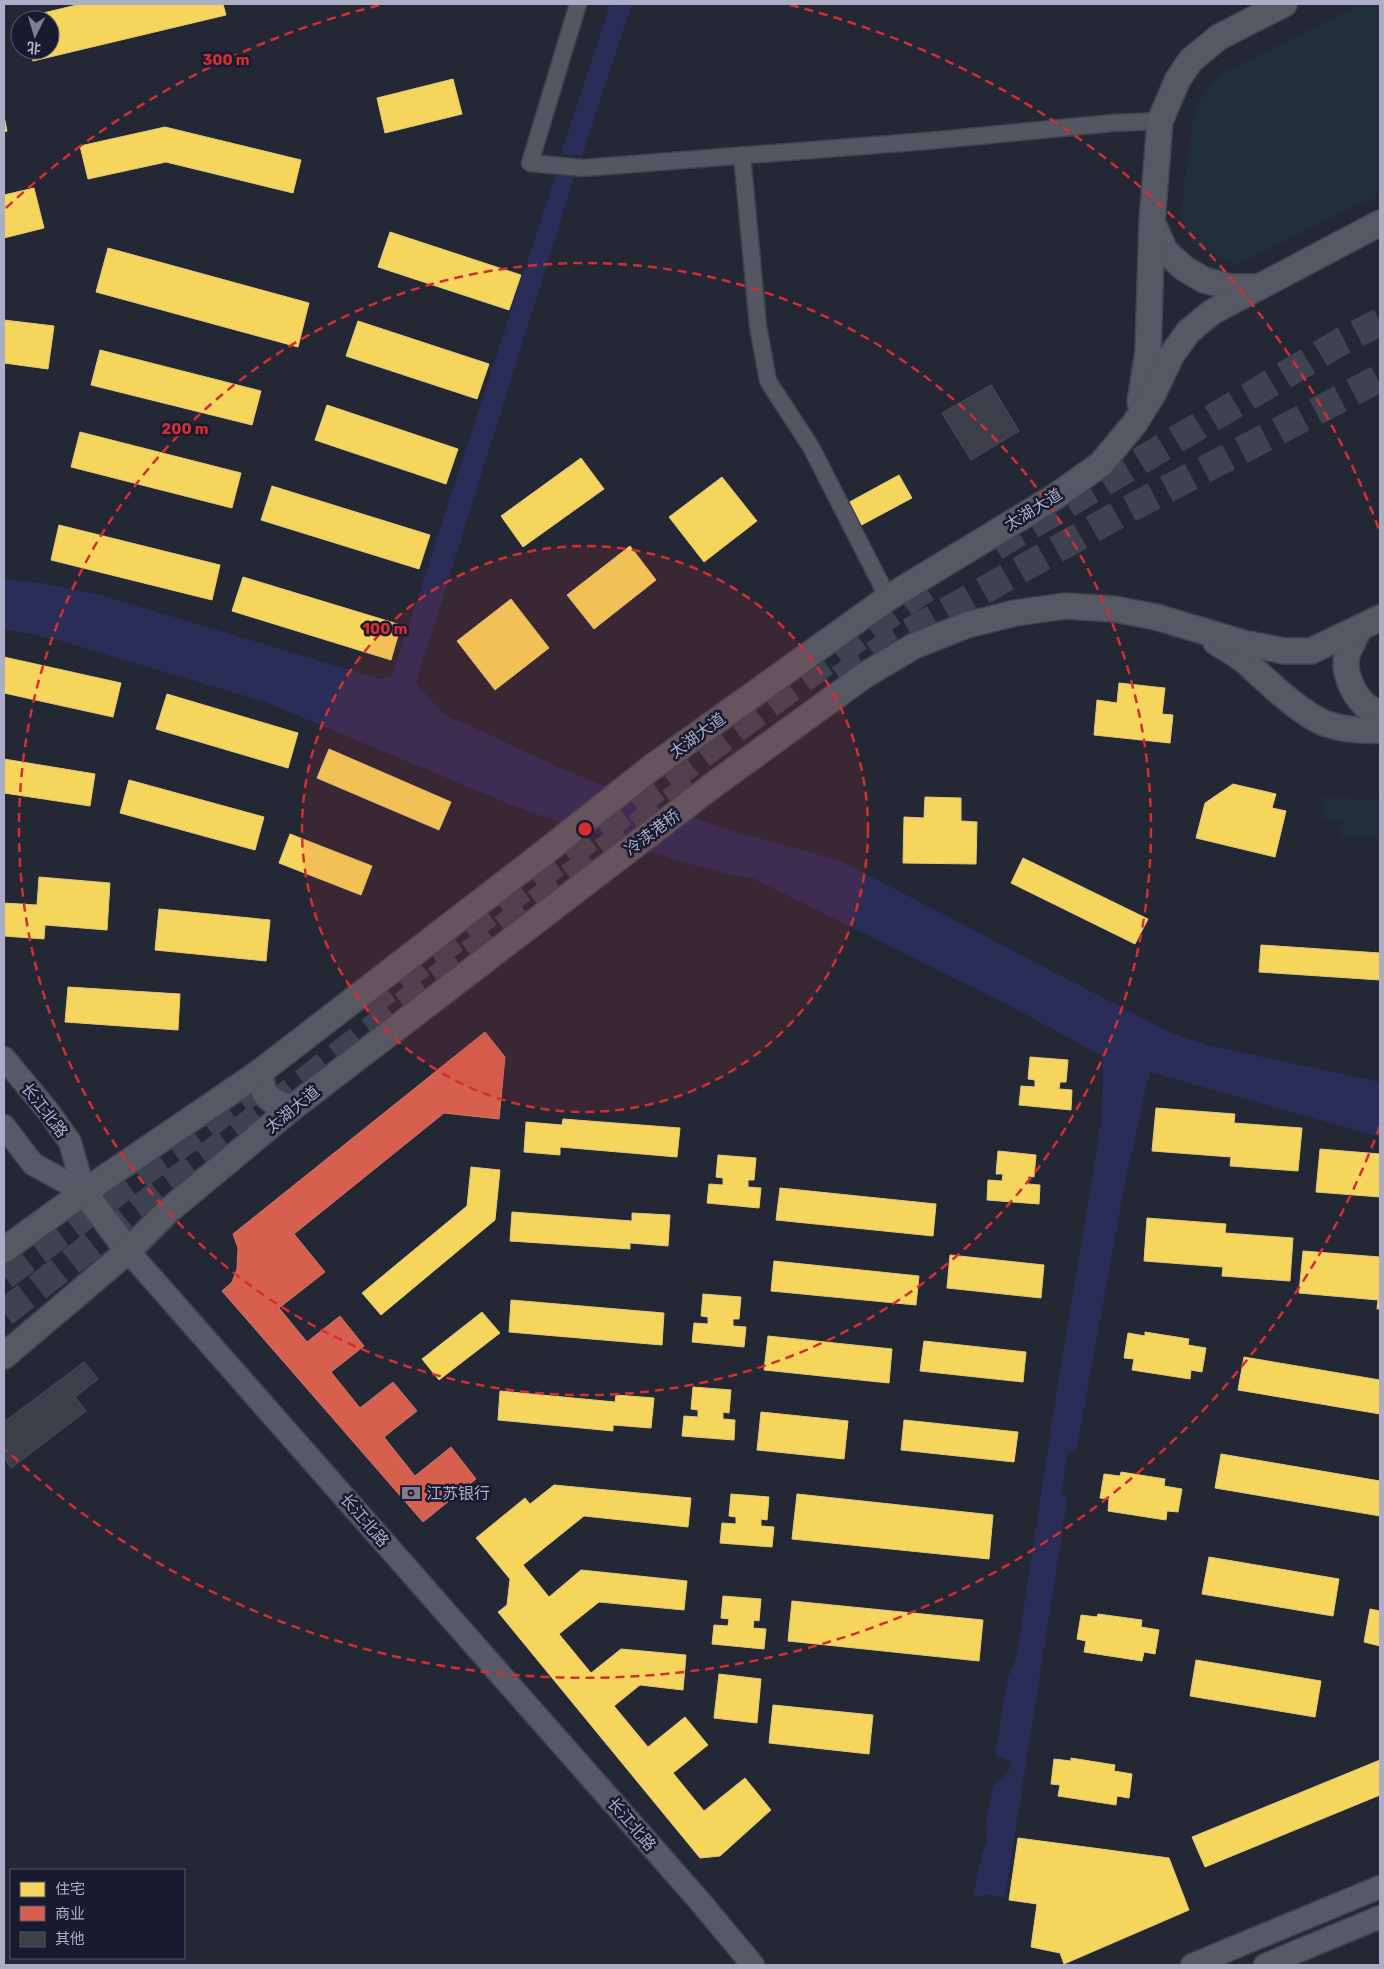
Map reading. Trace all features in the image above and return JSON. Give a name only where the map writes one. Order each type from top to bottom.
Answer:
[{"type":"main road","points":[[1135,423],[1148,352],[1152,222],[1160,121],[1178,79],[1191,60],[1219,37],[1284,4]]},
{"type":"main road","points":[[1152,222],[1166,251],[1185,269],[1204,280],[1230,287],[1258,287]]},
{"type":"main road","name":"太湖大道","points":[[260,1072],[651,768],[888,598],[1056,496],[1102,464],[1135,423],[1154,392],[1171,356],[1188,332],[1212,312],[1380,223]]},
{"type":"main road","name":"冷渎港桥","points":[[593,877],[712,786],[865,675],[914,646],[968,624],[1015,613],[1065,606],[1114,609],[1156,617],[1199,631]]},
{"type":"main road","points":[[1199,631],[1243,643],[1285,651],[1311,651],[1370,624]]},
{"type":"main road","points":[[1370,624],[1348,653],[1346,662],[1348,676],[1354,690],[1366,706],[1380,713]]},
{"type":"main road","points":[[1199,631],[1243,660],[1273,687],[1326,724],[1360,731],[1380,730]]},
{"type":"main road","name":"太湖大道","points":[[4,1356],[128,1251],[168,1211],[292,1108],[593,877]]},
{"type":"main road","name":"长江北路","points":[[4,1058],[48,1111],[70,1142],[84,1192],[128,1251],[698,1898],[752,1965]]},
{"type":"main road","points":[[4,1250],[84,1192],[260,1072],[262,1090],[270,1101],[292,1108]]},
{"type":"main road","points":[[4,1126],[34,1164],[84,1192]]},
{"type":"main road","points":[[1192,1965],[1380,1887]]},
{"type":"main road","points":[[1265,1965],[1380,1916]]},
{"type":"street","points":[[578,4],[530,163],[583,168],[927,141],[1113,122],[1160,121]]},
{"type":"street","points":[[742,155],[758,326],[768,381],[811,447],[888,598]]},
{"type":"shaded area","points":[[1360,4],[1380,4],[1380,195],[1236,266],[1192,244],[1180,215],[1194,108],[1220,74]]},
{"type":"shaded area","points":[[1323,797],[1380,800],[1380,838],[1341,836],[1341,821],[1322,820]]},
{"type":"water","points":[[610,4],[632,4],[582,156],[561,154]]},
{"type":"water","points":[[557,170],[576,172],[416,683],[442,713],[574,774],[719,827],[841,861],[1171,1033],[1207,1045],[1380,1082],[1380,1137],[1150,1072],[1126,1178],[1076,1452],[1068,1451],[1061,1494],[1068,1496],[1005,1898],[990,1895],[973,1897],[982,1853],[987,1842],[986,1823],[993,1786],[1009,1770],[1011,1761],[995,1756],[1008,1676],[1016,1659],[1055,1402],[1102,1116],[1103,1057],[1018,1010],[753,878],[726,874],[674,859],[526,811],[265,702],[54,639],[4,629],[4,579],[43,583],[97,594],[380,679],[392,676]]},
{"type":"building: 住宅","points":[[81,4],[223,4],[226,15],[60,55],[60,10],[56,10]]},
{"type":"building: 住宅","points":[[453,79],[462,114],[385,133],[377,98]]},
{"type":"building: 住宅","points":[[4,116],[7,131],[4,132]]},
{"type":"building: 住宅","points":[[165,127],[301,160],[293,193],[166,162],[88,179],[80,146]]},
{"type":"building: 住宅","points":[[34,188],[44,228],[4,238],[4,195]]},
{"type":"building: 住宅","points":[[390,232],[521,275],[509,310],[378,267]]},
{"type":"building: 住宅","points":[[108,248],[309,303],[298,347],[96,292]]},
{"type":"building: 住宅","points":[[4,320],[54,326],[48,369],[4,363]]},
{"type":"building: 住宅","points":[[358,321],[489,364],[477,399],[346,356]]},
{"type":"building: 住宅","points":[[100,350],[261,391],[252,425],[91,385]]},
{"type":"building: 住宅","points":[[327,405],[458,449],[446,484],[315,440]]},
{"type":"building: 住宅","points":[[80,432],[241,473],[232,508],[71,467]]},
{"type":"building: 住宅","points":[[581,458],[604,489],[523,547],[501,516]]},
{"type":"building: 住宅","points":[[899,475],[912,498],[856,528],[844,505]]},
{"type":"building: 住宅","points":[[722,477],[757,521],[704,562],[669,517]]},
{"type":"building: 住宅","points":[[272,486],[430,535],[419,569],[261,520]]},
{"type":"building: 住宅","points":[[59,525],[220,565],[212,600],[51,560]]},
{"type":"building: 住宅","points":[[630,546],[656,580],[594,629],[567,595]]},
{"type":"building: 住宅","points":[[243,577],[401,625],[391,660],[232,611]]},
{"type":"building: 住宅","points":[[511,599],[549,648],[495,690],[457,641]]},
{"type":"building: 住宅","points":[[4,657],[121,683],[113,717],[4,693]]},
{"type":"building: 住宅","points":[[1119,683],[1165,688],[1162,714],[1173,715],[1170,743],[1094,735],[1097,700],[1117,703]]},
{"type":"building: 住宅","points":[[167,694],[298,733],[288,768],[156,729]]},
{"type":"building: 住宅","points":[[329,749],[451,802],[439,830],[317,778]]},
{"type":"building: 住宅","points":[[4,759],[95,774],[90,806],[4,793]]},
{"type":"building: 住宅","points":[[129,780],[264,817],[255,850],[120,813]]},
{"type":"building: 住宅","points":[[1233,784],[1276,794],[1272,808],[1286,811],[1275,857],[1196,838],[1205,803]]},
{"type":"building: 住宅","points":[[925,797],[961,798],[961,821],[977,822],[976,864],[903,863],[904,817],[924,818]]},
{"type":"building: 住宅","points":[[290,834],[372,866],[361,895],[279,863]]},
{"type":"building: 住宅","points":[[1023,858],[1148,919],[1135,944],[1011,883]]},
{"type":"building: 住宅","points":[[39,877],[110,883],[107,930],[45,925],[44,939],[4,936],[4,903],[37,905]]},
{"type":"building: 住宅","points":[[159,909],[270,920],[266,961],[155,950]]},
{"type":"building: 住宅","points":[[1261,945],[1380,953],[1380,980],[1259,972]]},
{"type":"building: 住宅","points":[[68,987],[180,994],[178,1030],[65,1022]]},
{"type":"building: 住宅","points":[[1030,1057],[1068,1060],[1066,1082],[1060,1082],[1059,1089],[1072,1090],[1071,1110],[1019,1105],[1021,1086],[1035,1087],[1035,1080],[1028,1079]]},
{"type":"building: 住宅","points":[[1156,1108],[1235,1114],[1234,1123],[1302,1128],[1298,1171],[1230,1166],[1231,1157],[1152,1151]]},
{"type":"building: 住宅","points":[[563,1119],[680,1128],[677,1157],[560,1147],[560,1155],[524,1152],[526,1122],[562,1125]]},
{"type":"building: 住宅","points":[[1320,1149],[1380,1154],[1380,1197],[1316,1192]]},
{"type":"building: 住宅","points":[[998,1151],[1036,1155],[1034,1177],[1028,1176],[1028,1184],[1040,1185],[1039,1204],[987,1200],[988,1180],[1002,1181],[1003,1174],[996,1174]]},
{"type":"building: 住宅","points":[[718,1155],[756,1158],[754,1180],[748,1180],[748,1187],[761,1188],[759,1208],[707,1203],[709,1184],[723,1185],[723,1178],[716,1177]]},
{"type":"building: 住宅","points":[[471,1167],[500,1170],[495,1220],[381,1315],[362,1293],[467,1206]]},
{"type":"building: 住宅","points":[[780,1188],[936,1204],[933,1236],[776,1220]]},
{"type":"building: 住宅","points":[[512,1212],[632,1221],[632,1213],[670,1215],[668,1246],[630,1243],[630,1249],[510,1241]]},
{"type":"building: 住宅","points":[[1147,1218],[1226,1224],[1225,1233],[1293,1238],[1290,1281],[1222,1276],[1223,1267],[1144,1261]]},
{"type":"building: 住宅","points":[[1303,1251],[1380,1257],[1380,1309],[1377,1309],[1378,1300],[1299,1293]]},
{"type":"building: 住宅","points":[[950,1255],[1044,1265],[1041,1298],[947,1288]]},
{"type":"building: 住宅","points":[[774,1261],[919,1276],[916,1305],[771,1291]]},
{"type":"building: 住宅","points":[[703,1294],[741,1297],[739,1319],[733,1319],[733,1326],[746,1327],[744,1347],[692,1342],[694,1323],[708,1324],[708,1317],[701,1316]]},
{"type":"building: 住宅","points":[[511,1300],[664,1313],[662,1345],[509,1332]]},
{"type":"building: 住宅","points":[[482,1312],[500,1333],[439,1380],[422,1359]]},
{"type":"building: 住宅","points":[[1145,1332],[1189,1339],[1188,1345],[1206,1348],[1202,1372],[1191,1370],[1190,1379],[1132,1370],[1134,1359],[1124,1358],[1128,1333],[1145,1336]]},
{"type":"building: 住宅","points":[[768,1336],[892,1349],[889,1383],[764,1370]]},
{"type":"building: 住宅","points":[[924,1341],[1026,1352],[1023,1382],[920,1371]]},
{"type":"building: 住宅","points":[[1244,1357],[1380,1380],[1380,1414],[1238,1390]]},
{"type":"building: 住宅","points":[[693,1387],[731,1390],[729,1413],[723,1412],[723,1419],[735,1420],[734,1440],[682,1436],[684,1416],[698,1417],[698,1410],[691,1409]]},
{"type":"building: 住宅","points":[[500,1391],[615,1402],[616,1395],[654,1398],[651,1428],[613,1425],[613,1431],[498,1420]]},
{"type":"building: 住宅","points":[[761,1412],[848,1421],[844,1459],[757,1450]]},
{"type":"building: 住宅","points":[[904,1420],[1018,1432],[1014,1462],[901,1450]]},
{"type":"building: 住宅","points":[[1221,1454],[1380,1481],[1380,1516],[1215,1488]]},
{"type":"building: 住宅","points":[[1121,1472],[1165,1479],[1164,1486],[1182,1489],[1178,1512],[1167,1511],[1166,1520],[1108,1511],[1109,1499],[1100,1498],[1104,1474],[1120,1476]]},
{"type":"building: 住宅","points":[[554,1485],[691,1498],[688,1527],[584,1516],[523,1565],[549,1597],[581,1570],[687,1581],[684,1610],[599,1602],[559,1634],[591,1673],[621,1649],[686,1655],[683,1690],[640,1685],[614,1706],[648,1747],[685,1717],[708,1745],[673,1773],[704,1811],[745,1778],[771,1810],[720,1856],[700,1858],[498,1612],[507,1605],[510,1579],[476,1538],[525,1498],[530,1504]]},
{"type":"building: 住宅","points":[[731,1494],[769,1497],[767,1520],[761,1519],[761,1526],[774,1527],[772,1547],[720,1543],[722,1523],[736,1524],[736,1517],[729,1516]]},
{"type":"building: 住宅","points":[[797,1494],[993,1515],[989,1559],[792,1539]]},
{"type":"building: 住宅","points":[[1209,1557],[1339,1579],[1333,1616],[1202,1594]]},
{"type":"building: 住宅","points":[[723,1596],[761,1599],[759,1621],[754,1620],[753,1628],[766,1629],[764,1649],[712,1644],[714,1625],[728,1626],[729,1619],[721,1618]]},
{"type":"building: 住宅","points":[[792,1601],[983,1620],[979,1661],[788,1641]]},
{"type":"building: 住宅","points":[[1370,1609],[1380,1611],[1380,1646],[1364,1642]]},
{"type":"building: 住宅","points":[[1098,1614],[1142,1620],[1141,1627],[1159,1630],[1155,1654],[1144,1652],[1142,1661],[1084,1652],[1086,1641],[1077,1639],[1081,1615],[1097,1617]]},
{"type":"building: 住宅","points":[[1196,1660],[1321,1681],[1315,1717],[1190,1696]]},
{"type":"building: 住宅","points":[[719,1674],[761,1679],[757,1723],[714,1718]]},
{"type":"building: 住宅","points":[[773,1705],[873,1715],[869,1754],[769,1743]]},
{"type":"building: 住宅","points":[[1071,1758],[1115,1765],[1114,1771],[1132,1774],[1129,1798],[1117,1796],[1116,1805],[1058,1796],[1060,1785],[1051,1784],[1054,1759],[1071,1761]]},
{"type":"building: 住宅","points":[[1380,1760],[1380,1795],[1205,1867],[1192,1837]]},
{"type":"building: 住宅","points":[[1018,1838],[1169,1858],[1189,1910],[1064,1964],[1060,1953],[1031,1947],[1037,1904],[1009,1900]]},
{"type":"building: 商业","points":[[485,1032],[505,1057],[499,1119],[444,1113],[294,1234],[325,1272],[279,1308],[307,1342],[340,1316],[364,1346],[331,1372],[360,1408],[393,1382],[417,1411],[384,1437],[415,1476],[451,1447],[476,1479],[423,1522],[222,1291],[232,1282],[237,1269],[238,1248],[233,1234]]},
{"type":"building: 其他","points":[[991,385],[1019,431],[971,460],[942,413]]},
{"type":"building: 其他","points":[[84,1362],[98,1379],[75,1397],[86,1411],[11,1468],[4,1458],[4,1422]]},
{"type":"tunnel","points":[[995,547],[1342,341],[1380,322]]},
{"type":"tunnel","points":[[840,679],[895,640],[1123,512],[1380,378]]},
{"type":"tunnel","points":[[365,1006],[914,596],[935,583]]},
{"type":"tunnel","points":[[4,1313],[597,856],[694,785]]},
{"type":"tunnel","points":[[4,1276],[251,1092]]},
{"type":"place","name":"江苏银行","points":[[411,1493]]}]
